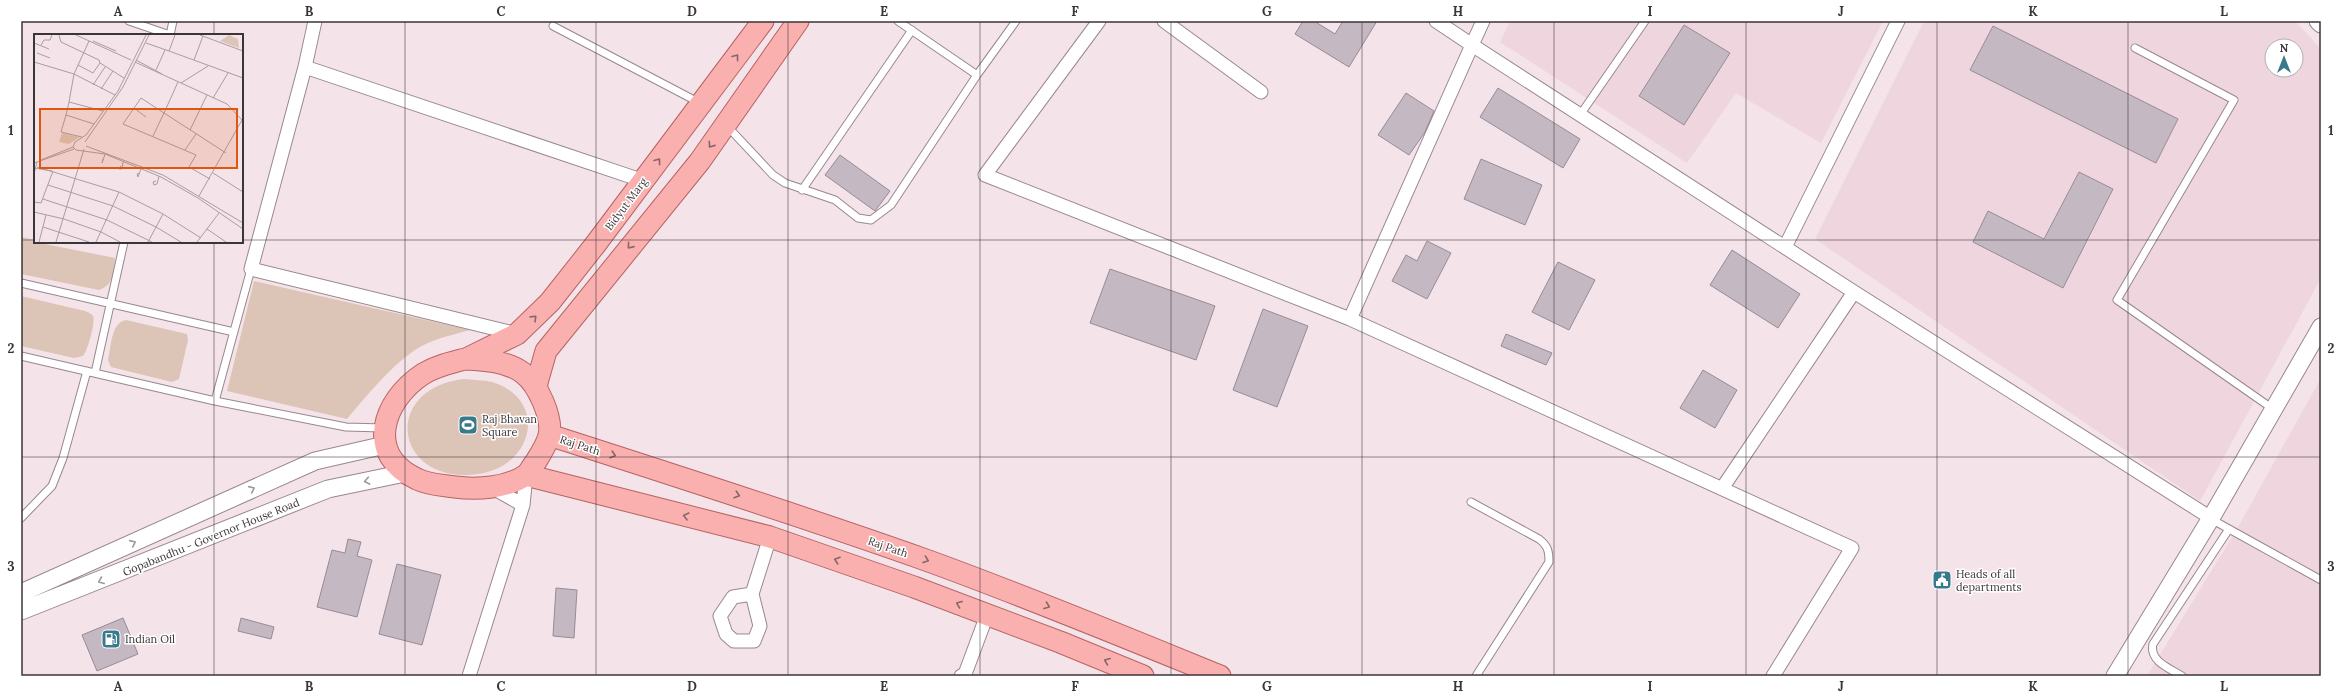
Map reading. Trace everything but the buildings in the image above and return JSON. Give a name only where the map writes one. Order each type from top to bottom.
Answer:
[{"type":"main road","name":"Bidyut Marg","points":[[466,359],[517,334],[550,302],[644,181],[763,21]]},
{"type":"main road","points":[[536,386],[546,351],[700,161],[798,21]]},
{"type":"main road","points":[[466,359],[493,361],[523,373],[536,386],[546,410],[549,435],[541,454],[526,475],[492,488],[467,489],[425,483],[405,474],[395,465],[384,437],[392,407],[422,375],[438,366],[466,359]]},
{"type":"main road","name":"Raj Path","points":[[549,435],[779,509],[924,560],[1070,614],[1220,676]]},
{"type":"main road","points":[[526,475],[770,537],[987,614],[1143,676]]},
{"type":"street","points":[[315,21],[305,67],[251,270],[517,334]]},
{"type":"street","points":[[1099,21],[985,175],[1350,319],[1723,487],[1852,548],[1773,676]]},
{"type":"street","points":[[1164,21],[1261,92]]},
{"type":"street","points":[[1436,21],[1854,292],[2211,518]]},
{"type":"street","points":[[1350,319],[1483,21]]},
{"type":"street","points":[[1784,247],[1898,21]]},
{"type":"street","points":[[2318,21],[2321,24]]},
{"type":"street","points":[[305,67],[644,181]]},
{"type":"street","points":[[1723,487],[1854,292]]},
{"type":"street","points":[[2115,676],[2211,518],[2321,327]]},
{"type":"street","name":"Gopabandhu - Governor House Road","points":[[21,593],[315,461],[384,437]]},
{"type":"street","name":"Gopabandhu - Governor House Road","points":[[21,612],[328,490],[405,474]]},
{"type":"street","points":[[469,676],[523,505],[526,475]]},
{"type":"street","points":[[492,488],[523,505]]},
{"type":"street","points":[[752,594],[770,537]]},
{"type":"street","points":[[964,675],[987,614]]},
{"type":"lane","points":[[129,21],[167,34]]},
{"type":"lane","points":[[170,34],[173,21]]},
{"type":"lane","points":[[898,21],[977,75]]},
{"type":"lane","points":[[726,124],[773,174],[784,183],[835,200],[864,220],[871,220],[880,215],[891,205],[977,75],[1016,21]]},
{"type":"lane","points":[[1580,115],[1646,21]]},
{"type":"lane","points":[[553,26],[701,103]]},
{"type":"lane","points":[[802,190],[912,30]]},
{"type":"lane","points":[[2135,48],[2234,100],[2117,300],[2273,409]]},
{"type":"lane","points":[[21,518],[52,486],[63,458],[91,372],[110,304],[124,243]]},
{"type":"lane","points":[[215,401],[251,270]]},
{"type":"lane","points":[[21,283],[234,332]]},
{"type":"lane","points":[[21,356],[215,401],[346,427],[384,437]]},
{"type":"lane","points":[[1471,502],[1539,539],[1546,544],[1549,552],[1549,562],[1476,676]]},
{"type":"lane","points":[[2211,518],[2229,530],[2321,580]]},
{"type":"lane","points":[[2182,676],[2153,658],[2151,651],[2153,644],[2229,530]]},
{"type":"shaded area","points":[[1510,21],[1883,21],[1821,143],[1736,93],[1687,163],[1500,42]]},
{"type":"shaded area","points":[[1924,21],[2295,21],[2321,49],[2321,278],[2200,501],[1815,239]]},
{"type":"shaded area","points":[[21,237],[34,240],[34,243],[115,258],[112,277],[108,285],[99,290],[21,274]]},
{"type":"shaded area","points":[[254,281],[470,330],[435,340],[421,346],[405,357],[371,391],[347,419],[227,391]]},
{"type":"shaded area","points":[[21,296],[89,312],[94,319],[91,337],[83,356],[74,358],[21,346]]},
{"type":"shaded area","points":[[126,320],[187,334],[188,340],[179,379],[172,382],[111,367],[108,360],[112,336],[117,325]]},
{"type":"shaded area","points":[[2321,378],[2321,676],[2147,676],[2237,529]]},
{"type":"shaded area","name":"Raj Bhavan Square","points":[[464,379],[492,382],[510,391],[521,402],[527,416],[527,431],[522,446],[512,459],[497,468],[478,474],[450,473],[429,465],[415,451],[408,434],[409,416],[419,400],[437,386]]},
{"type":"place","name":"Raj Bhavan Square","points":[[468,425]]},
{"type":"place","name":"Heads of all departments","points":[[1942,580]]},
{"type":"place","name":"Indian Oil","points":[[111,639]]}]
